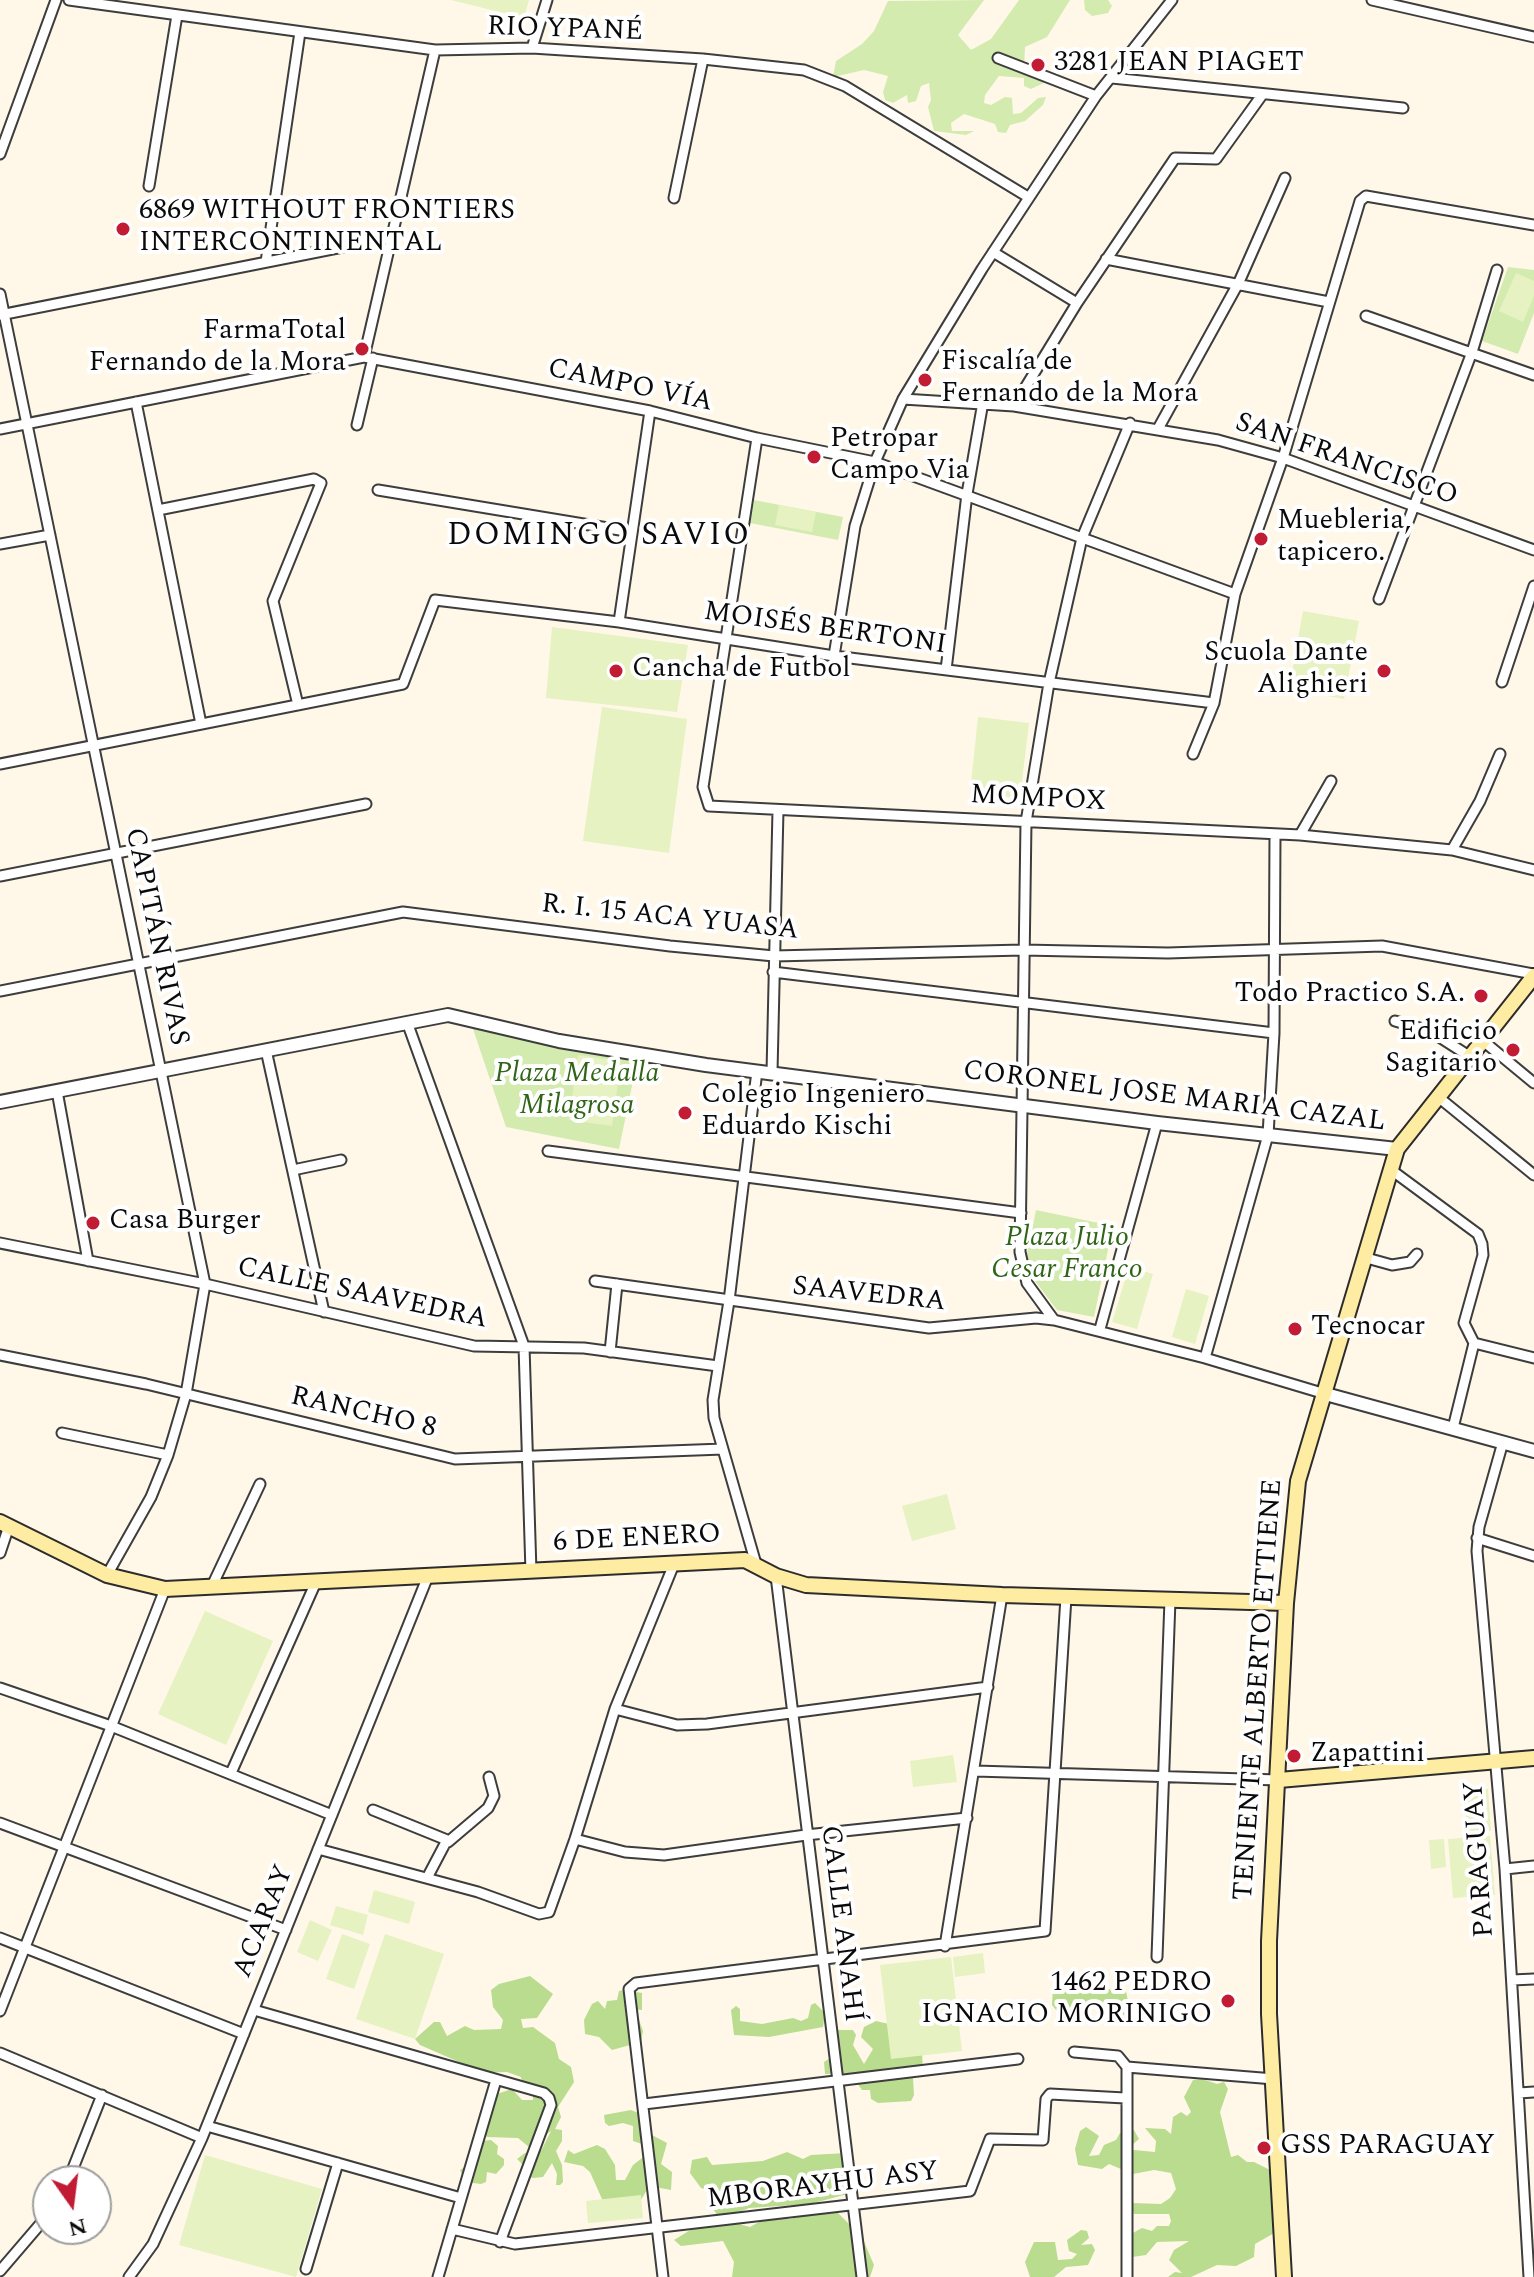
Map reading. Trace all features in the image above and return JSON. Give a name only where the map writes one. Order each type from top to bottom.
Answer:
[{"type":"main road","name":"TENIENTE ALBERTO ETTIENE","points":[[1284,2277],[1269,2014],[1269,1941],[1286,1603],[1298,1481],[1397,1149],[1534,975]]},
{"type":"main road","name":"6 DE ENERO","points":[[4,1524],[107,1575],[165,1589],[745,1560],[776,1576],[806,1585],[1002,1595],[1286,1603]]},
{"type":"main road","points":[[1279,1780],[1534,1758]]},
{"type":"street","points":[[0,154],[56,0]]},
{"type":"street","name":"RIO YPANÉ","points":[[69,0],[435,50],[532,48],[703,59],[804,70],[845,86],[1028,197]]},
{"type":"street","points":[[532,48],[547,0]]},
{"type":"street","points":[[834,656],[855,526],[875,462],[903,399],[1028,197],[1096,96],[1172,0]]},
{"type":"street","points":[[1372,0],[1534,37]]},
{"type":"street","points":[[149,186],[177,15]]},
{"type":"street","points":[[266,262],[300,32]]},
{"type":"street","points":[[357,425],[393,237],[435,50]]},
{"type":"street","points":[[998,58],[1096,96]]},
{"type":"street","points":[[674,198],[703,59]]},
{"type":"street","points":[[1112,78],[1403,108]]},
{"type":"street","points":[[1014,406],[1077,303],[1175,158],[1216,159],[1262,95]]},
{"type":"street","points":[[1159,427],[1239,282],[1285,178]]},
{"type":"street","points":[[1193,754],[1214,703],[1235,594],[1283,458],[1360,201],[1366,196],[1534,225]]},
{"type":"street","points":[[2,315],[393,237]]},
{"type":"street","points":[[993,252],[1077,303]]},
{"type":"street","points":[[1106,259],[1239,282],[1329,302]]},
{"type":"street","points":[[1379,599],[1472,352],[1497,270]]},
{"type":"street","name":"CAPITÁN RIVAS","points":[[0,294],[205,1284],[186,1394],[168,1455],[151,1497],[107,1575]]},
{"type":"street","points":[[1366,316],[1534,375]]},
{"type":"street","name":"CAMPO VÍA","points":[[0,429],[369,357],[650,411],[757,438],[875,462],[1235,594]]},
{"type":"street","name":"SAN FRANCISCO","points":[[903,399],[983,402],[1159,427],[1283,458],[1534,550]]},
{"type":"street","points":[[136,402],[201,724]]},
{"type":"street","points":[[946,670],[967,494],[983,402]]},
{"type":"street","points":[[619,622],[650,411]]},
{"type":"street","points":[[1054,1320],[1034,1295],[1023,1270],[1026,822],[1049,683],[1082,538],[1130,423]]},
{"type":"street","points":[[727,638],[757,438]]},
{"type":"street","points":[[0,764],[298,705],[273,601],[322,487],[319,480],[158,510]]},
{"type":"street","points":[[378,490],[632,532]]},
{"type":"street","points":[[0,544],[50,535]]},
{"type":"street","points":[[1502,682],[1520,619],[1534,586]]},
{"type":"street","name":"MOISÉS BERTONI","points":[[298,705],[403,684],[410,673],[431,603],[619,622],[834,656],[1214,703]]},
{"type":"street","name":"MOMPOX","points":[[727,638],[702,794],[709,806],[715,809],[1300,835],[1452,850],[1534,870]]},
{"type":"street","points":[[1452,850],[1480,801],[1500,754]]},
{"type":"street","points":[[1300,835],[1331,781]]},
{"type":"street","points":[[0,876],[366,804]]},
{"type":"street","points":[[772,1072],[778,810]]},
{"type":"street","points":[[1205,1358],[1268,1135],[1274,1033],[1275,834]]},
{"type":"street","name":"R. I. 15 ACA YUASA","points":[[0,991],[403,912],[774,956],[1023,950],[1275,951],[1382,946],[1534,975]]},
{"type":"street","points":[[773,972],[1274,1033]]},
{"type":"street","name":"CORONEL JOSE MARIA CAZAL","points":[[0,1102],[448,1015],[473,1018],[559,1041],[757,1071],[1157,1123],[1397,1149]]},
{"type":"street","points":[[1395,1021],[1430,1031],[1469,1056]]},
{"type":"street","points":[[407,1022],[524,1346],[531,1572]]},
{"type":"street","points":[[1482,1040],[1534,1083]]},
{"type":"street","points":[[266,1050],[324,1312]]},
{"type":"street","points":[[756,1564],[723,1449],[713,1400],[729,1301],[757,1071]]},
{"type":"street","points":[[57,1091],[88,1261]]},
{"type":"street","points":[[1437,1096],[1534,1175]]},
{"type":"street","points":[[1100,1329],[1157,1123]]},
{"type":"street","points":[[548,1151],[1021,1213]]},
{"type":"street","points":[[293,1170],[341,1160]]},
{"type":"street","points":[[1390,1169],[1478,1234],[1483,1255],[1464,1323],[1474,1343],[1453,1428]]},
{"type":"street","name":"CALLE SAAVEDRA","points":[[0,1243],[205,1284],[451,1342],[610,1352],[718,1366]]},
{"type":"street","points":[[1363,1257],[1392,1265],[1410,1262],[1417,1254]]},
{"type":"street","name":"SAAVEDRA","points":[[595,1281],[929,1328],[1036,1318],[1054,1320],[1100,1329],[1322,1393]]},
{"type":"street","points":[[610,1352],[617,1284]]},
{"type":"street","points":[[1474,1343],[1534,1358]]},
{"type":"street","name":"RANCHO 8","points":[[0,1355],[186,1394],[455,1459],[723,1449]]},
{"type":"street","points":[[1322,1393],[1534,1451]]},
{"type":"street","points":[[62,1433],[168,1455]]},
{"type":"street","name":"PARAGUAY","points":[[1503,1442],[1477,1538],[1505,1869],[1519,2093],[1530,2199],[1529,2277]]},
{"type":"street","points":[[212,1586],[260,1484]]},
{"type":"street","points":[[0,1553],[4,1524]]},
{"type":"street","points":[[1477,1538],[1534,1556]]},
{"type":"street","points":[[318,1849],[478,1892],[539,1914],[549,1912],[615,1709],[674,1564]]},
{"type":"street","name":"ACARAY","points":[[129,2277],[153,2244],[202,2138],[428,1576]]},
{"type":"street","name":"CALLE ANAHÍ","points":[[776,1576],[862,2277]]},
{"type":"street","points":[[231,1773],[316,1582]]},
{"type":"street","points":[[0,2011],[165,1589]]},
{"type":"street","points":[[945,1946],[1002,1595]]},
{"type":"street","points":[[663,2277],[629,1989],[636,1983],[945,1946],[1041,1933],[1047,1928],[1066,1597]]},
{"type":"street","points":[[1157,1957],[1170,1600]]},
{"type":"street","points":[[615,1709],[677,1725],[791,1714],[988,1687]]},
{"type":"street","points":[[0,1688],[111,1726],[332,1815]]},
{"type":"street","points":[[975,1771],[1164,1779],[1279,1780]]},
{"type":"street","points":[[427,1878],[448,1842],[488,1808],[494,1796],[489,1777]]},
{"type":"street","points":[[373,1810],[448,1842]]},
{"type":"street","points":[[575,1839],[625,1852],[664,1855],[806,1835],[967,1818]]},
{"type":"street","points":[[0,1823],[286,1930]]},
{"type":"street","points":[[1505,1869],[1534,1866]]},
{"type":"street","points":[[0,1938],[244,2034]]},
{"type":"street","points":[[1512,1980],[1534,1979]]},
{"type":"street","points":[[254,2010],[544,2093],[551,2105],[500,2242]]},
{"type":"street","points":[[1074,2052],[1118,2056],[1127,2067],[1127,2277]]},
{"type":"street","points":[[0,2053],[202,2138]]},
{"type":"street","points":[[644,2104],[1018,2059]]},
{"type":"street","points":[[1127,2067],[1274,2079]]},
{"type":"street","points":[[438,2277],[496,2080]]},
{"type":"street","points":[[1519,2093],[1534,2092]]},
{"type":"street","name":"MBORAYHU ASY","points":[[452,2229],[515,2244],[970,2191],[990,2139],[1043,2140],[1046,2099],[1050,2094],[1125,2098]]},
{"type":"street","points":[[74,2165],[102,2095]]},
{"type":"street","points":[[207,2126],[461,2198]]},
{"type":"street","points":[[306,2269],[338,2163]]},
{"type":"street","points":[[0,2271],[32,2234]]},
{"type":"green space","points":[[451,0],[529,0],[524,18]]},
{"type":"green space","points":[[984,0],[958,35],[971,50],[991,39],[1019,0],[1070,0],[1047,37],[1025,47],[1024,70],[1047,74],[1046,82],[1031,89],[1024,86],[1024,78],[999,76],[985,95],[984,103],[991,105],[1005,97],[1012,98],[1013,114],[1021,113],[1038,98],[1046,97],[1043,105],[1025,121],[1010,125],[1006,133],[998,132],[995,124],[964,114],[951,123],[952,131],[974,131],[966,135],[934,131],[928,107],[931,100],[929,83],[921,86],[916,101],[908,103],[907,95],[893,103],[885,100],[883,92],[888,76],[864,70],[833,77],[836,61],[862,44],[874,31],[888,1]]},
{"type":"green space","points":[[1084,0],[1108,0],[1112,6],[1108,13],[1092,16],[1085,10]]},
{"type":"green space","points":[[1508,267],[1534,270],[1534,313],[1518,354],[1482,341]]},
{"type":"green space","points":[[1516,273],[1534,281],[1534,296],[1523,322],[1499,311]]},
{"type":"green space","points":[[754,500],[843,517],[838,540],[750,523]]},
{"type":"green space","points":[[779,505],[816,512],[812,532],[775,525]]},
{"type":"green space","points":[[1303,611],[1359,621],[1344,699],[1289,689]]},
{"type":"green space","name":"Cancha de Futbol","points":[[552,627],[688,645],[677,712],[546,698]]},
{"type":"green space","points":[[602,707],[687,719],[669,853],[583,841]]},
{"type":"green space","points":[[978,717],[1029,723],[1020,798],[970,793]]},
{"type":"green space","name":"Plaza Medalla Milagrosa","points":[[471,1023],[638,1057],[619,1149],[506,1127]]},
{"type":"green space","points":[[578,1055],[621,1061],[612,1126],[569,1120]]},
{"type":"green space","points":[[634,1062],[661,1066],[657,1084],[630,1079]]},
{"type":"green space","name":"Plaza Julio Cesar Franco","points":[[1036,1210],[1113,1226],[1094,1317],[1057,1310],[1035,1281],[1026,1258]]},
{"type":"green space","points":[[1129,1267],[1153,1274],[1137,1329],[1112,1322]]},
{"type":"green space","points":[[1186,1289],[1209,1296],[1195,1344],[1172,1337]]},
{"type":"green space","points":[[947,1494],[956,1529],[912,1541],[902,1506]]},
{"type":"green space","points":[[205,1611],[273,1641],[226,1745],[158,1714]]},
{"type":"green space","points":[[953,1755],[957,1782],[913,1787],[910,1761]]},
{"type":"green space","points":[[1488,1789],[1491,1831],[1467,1834],[1464,1791]]},
{"type":"green space","points":[[1490,1836],[1495,1895],[1453,1898],[1448,1839]]},
{"type":"green space","points":[[1444,1839],[1446,1867],[1431,1869],[1429,1840]]},
{"type":"green space","points":[[374,1890],[415,1902],[409,1924],[368,1912]]},
{"type":"green space","points":[[336,1906],[368,1915],[363,1935],[330,1925]]},
{"type":"green space","points":[[310,1920],[332,1930],[318,1961],[297,1952]]},
{"type":"green space","points":[[342,1934],[370,1944],[354,1989],[326,1979]]},
{"type":"green space","points":[[385,1934],[444,1954],[415,2039],[356,2019]]},
{"type":"green space","points":[[983,1953],[985,1973],[955,1977],[953,1957]]},
{"type":"green space","points":[[951,1957],[962,2051],[891,2059],[880,1965]]},
{"type":"green space","points":[[530,1976],[553,1994],[537,2018],[521,2019],[523,2028],[533,2027],[555,2043],[559,2059],[571,2067],[574,2082],[558,2107],[561,2117],[555,2129],[562,2130],[562,2141],[556,2151],[562,2165],[563,2182],[560,2185],[556,2185],[557,2174],[552,2163],[543,2177],[533,2178],[527,2176],[524,2166],[517,2159],[525,2153],[541,2151],[551,2131],[529,2147],[518,2138],[487,2137],[481,2130],[497,2094],[512,2089],[522,2100],[533,2100],[533,2091],[523,2088],[521,2077],[507,2072],[471,2073],[466,2065],[420,2045],[415,2039],[434,2022],[440,2022],[447,2036],[465,2026],[474,2030],[501,2029],[503,2020],[493,2007],[491,1990],[499,1984]]},
{"type":"green space","points":[[1080,1981],[1098,1983],[1111,1990],[1125,1987],[1130,2010],[1127,2019],[1116,2021],[1112,2017],[1103,2017],[1098,2005],[1090,2008],[1091,2012],[1081,2022],[1070,2021],[1057,2011],[1052,2005],[1053,1988],[1065,1983],[1078,1988]]},
{"type":"green space","points":[[619,1991],[642,1993],[642,2010],[630,2009],[627,2013],[628,2019],[639,2020],[643,2031],[641,2042],[612,2050],[599,2037],[585,2034],[584,2020],[592,2004],[598,2001],[605,2009],[607,2001],[617,2000]]},
{"type":"green space","points":[[815,2003],[825,2013],[823,2027],[769,2037],[734,2035],[731,2010],[736,2006],[740,2009],[740,2021],[762,2024],[793,2018],[801,2021],[808,2018],[811,2005]]},
{"type":"green space","points":[[876,2021],[893,2025],[922,2053],[923,2070],[913,2078],[914,2095],[911,2101],[878,2103],[871,2099],[870,2090],[862,2090],[850,2073],[825,2074],[824,2062],[830,2058],[827,2039],[837,2030],[853,2030],[856,2035],[853,2045],[864,2064],[873,2049],[861,2037],[864,2027]]},
{"type":"green space","points":[[1202,2079],[1217,2084],[1224,2082],[1228,2089],[1220,2112],[1231,2157],[1238,2155],[1247,2162],[1272,2171],[1276,2232],[1255,2244],[1254,2257],[1236,2266],[1217,2265],[1191,2277],[1168,2277],[1175,2272],[1182,2273],[1169,2260],[1174,2250],[1189,2241],[1157,2242],[1146,2255],[1132,2257],[1131,2234],[1142,2228],[1152,2231],[1157,2226],[1169,2226],[1171,2221],[1169,2214],[1134,2214],[1131,2207],[1132,2203],[1161,2204],[1170,2198],[1176,2189],[1171,2173],[1154,2170],[1133,2174],[1109,2164],[1102,2169],[1078,2165],[1075,2149],[1080,2131],[1086,2127],[1099,2136],[1089,2156],[1099,2155],[1104,2145],[1116,2140],[1120,2133],[1134,2130],[1139,2139],[1122,2154],[1127,2157],[1134,2150],[1155,2152],[1156,2141],[1145,2128],[1165,2129],[1171,2134],[1173,2117],[1181,2112],[1187,2116],[1191,2112],[1184,2097],[1193,2080]]},
{"type":"green space","points":[[631,2110],[646,2116],[652,2135],[667,2143],[661,2164],[672,2172],[671,2190],[649,2186],[641,2200],[611,2204],[602,2199],[590,2172],[583,2166],[564,2162],[568,2150],[574,2154],[597,2145],[605,2149],[615,2165],[616,2180],[625,2180],[633,2165],[646,2155],[645,2145],[633,2141],[633,2126],[623,2123],[609,2126],[605,2123],[604,2115]]},
{"type":"green space","points":[[491,2140],[498,2146],[497,2154],[504,2159],[504,2165],[496,2174],[487,2172],[486,2182],[465,2182],[460,2170],[476,2160],[480,2141]]},
{"type":"green space","points":[[787,2152],[803,2159],[811,2155],[847,2153],[855,2192],[810,2204],[749,2208],[727,2217],[718,2216],[713,2209],[714,2202],[725,2200],[721,2194],[701,2188],[690,2173],[692,2160],[707,2157],[712,2165],[763,2161]]},
{"type":"green space","points":[[205,2155],[322,2189],[296,2277],[179,2245]]},
{"type":"green space","points":[[641,2195],[643,2218],[588,2223],[586,2201]]},
{"type":"green space","points":[[836,2211],[862,2237],[874,2265],[870,2277],[732,2277],[734,2262],[723,2241],[681,2246],[674,2240],[692,2229],[739,2224],[750,2227],[770,2216],[790,2219]]},
{"type":"green space","points":[[1081,2230],[1087,2231],[1089,2238],[1081,2245],[1092,2244],[1095,2250],[1088,2265],[1066,2267],[1054,2277],[1030,2277],[1025,2262],[1034,2242],[1055,2242],[1058,2260],[1072,2259],[1077,2254],[1069,2251],[1067,2240]]},
{"type":"place","name":"3281 JEAN PIAGET","points":[[1038,65]]},
{"type":"place","name":"6869 WITHOUT FRONTIERS INTERCONTINENTAL","points":[[123,229]]},
{"type":"place","name":"FarmaTotal Fernando de la Mora","points":[[362,349]]},
{"type":"place","name":"Fiscalía de Fernando de la Mora","points":[[925,380]]},
{"type":"place","name":"Petropar Campo Via","points":[[814,457]]},
{"type":"place","name":"Muebleria, tapicero.","points":[[1261,539]]},
{"type":"place","name":"Cancha de Futbol","points":[[616,671]]},
{"type":"place","name":"Scuola Dante Alighieri","points":[[1384,671]]},
{"type":"place","name":"Todo Practico S.A.","points":[[1481,996]]},
{"type":"place","name":"Edificio Sagitario","points":[[1513,1050]]},
{"type":"place","name":"Colegio Ingeniero Eduardo Kischi","points":[[685,1113]]},
{"type":"place","name":"Casa Burger","points":[[93,1223]]},
{"type":"place","name":"Tecnocar","points":[[1295,1329]]},
{"type":"place","name":"Zapattini","points":[[1294,1756]]},
{"type":"place","name":"1462 PEDRO IGNACIO MORINIGO","points":[[1228,2001]]},
{"type":"place","name":"GSS PARAGUAY","points":[[1264,2148]]},
{"type":"district","name":"DOMINGO SAVIO","points":[[599,538]]}]
